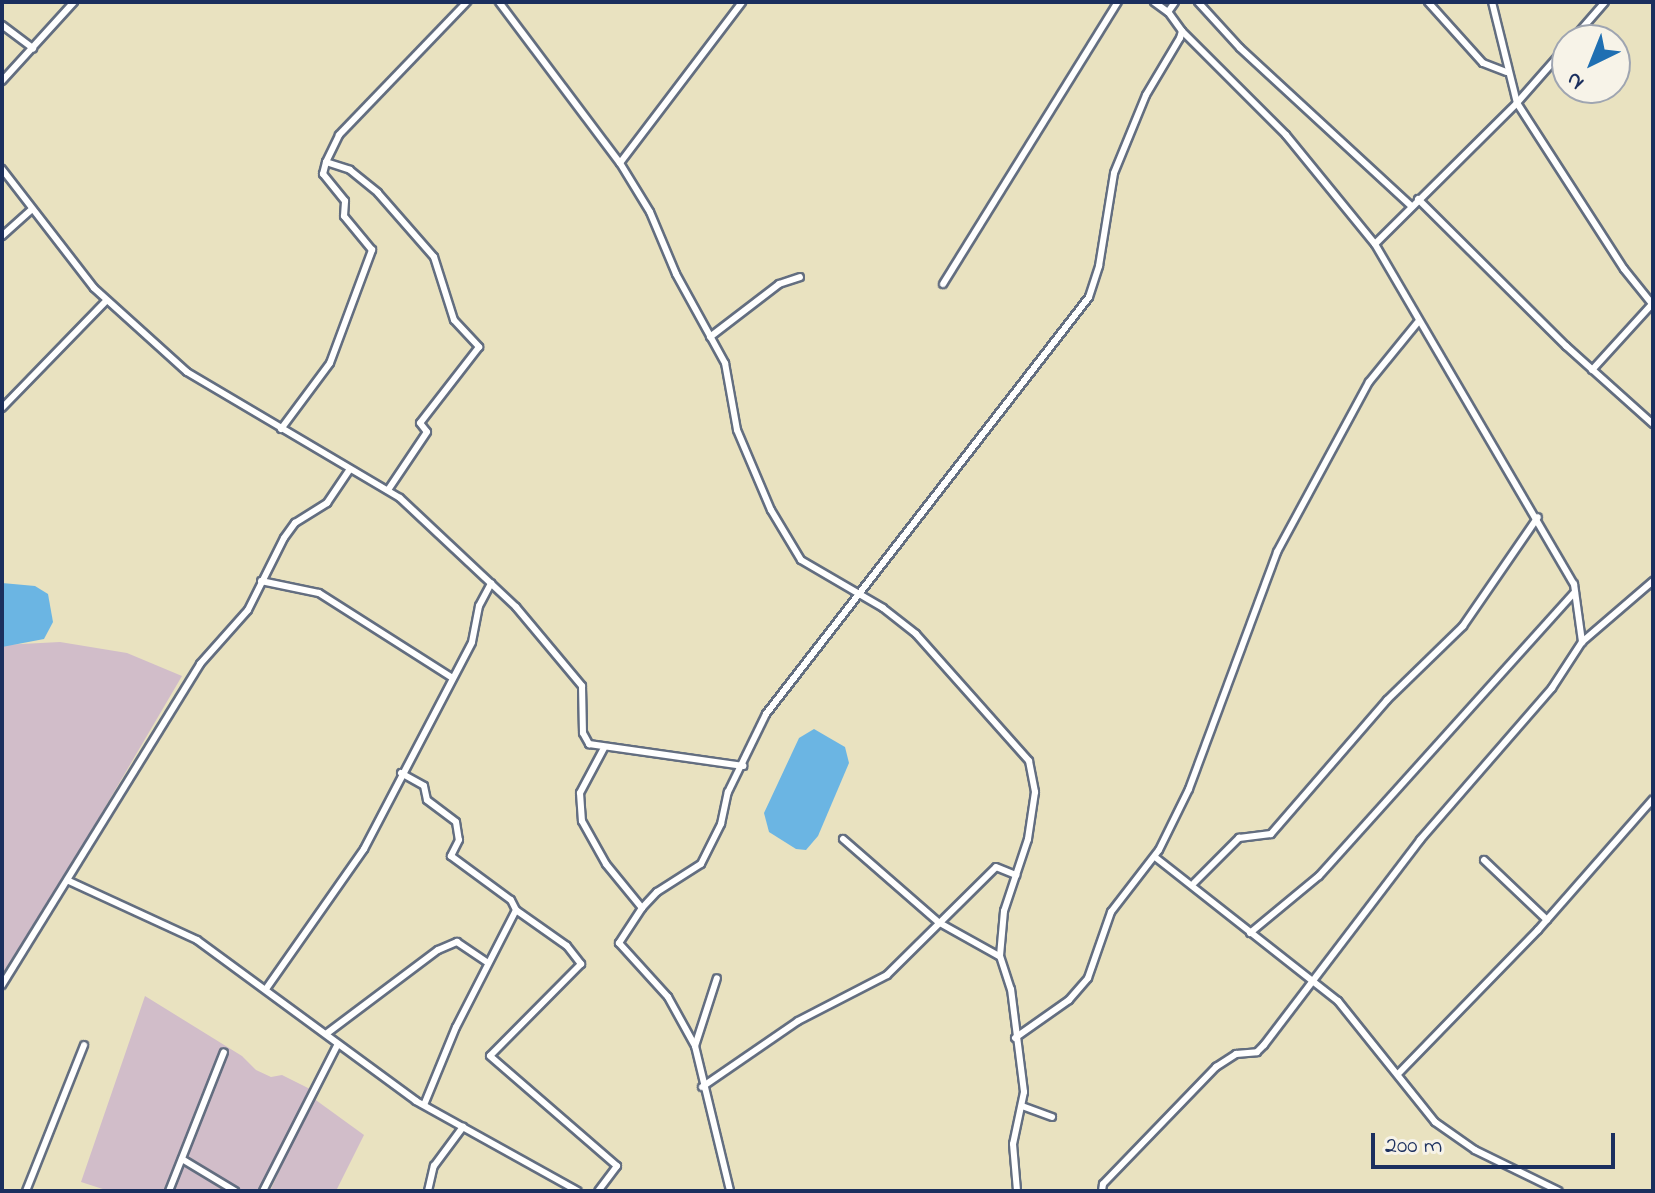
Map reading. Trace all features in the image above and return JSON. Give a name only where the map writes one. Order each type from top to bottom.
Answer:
[{"type":"street","points":[[2,81],[74,2]]},
{"type":"street","points":[[499,2],[620,163],[725,363],[737,430],[771,510],[801,560],[860,594],[916,634],[1029,761],[1035,792],[1028,839],[1000,929],[1000,956],[1011,989],[1023,1081],[1022,1106],[1013,1144],[1017,1191]]},
{"type":"street","points":[[620,163],[742,2]]},
{"type":"street","points":[[943,284],[1118,2]]},
{"type":"street","points":[[1154,2],[1168,12],[1182,31],[1286,135],[1375,244],[1418,322],[1538,517],[1575,592],[1582,642]]},
{"type":"street","points":[[1168,12],[1175,2]]},
{"type":"street","points":[[1198,2],[1251,58],[1411,206]]},
{"type":"street","points":[[1428,2],[1483,63],[1506,72]]},
{"type":"street","points":[[1492,2],[1506,72],[1517,103],[1624,269],[1653,305],[1592,370]]},
{"type":"street","points":[[1586,24],[1605,2]]},
{"type":"street","points":[[281,429],[330,363],[372,250],[344,216],[345,201],[323,174],[326,162],[339,135],[463,3]]},
{"type":"street","points":[[2,25],[33,48]]},
{"type":"street","points":[[730,1191],[702,1087],[695,1046],[668,997],[619,943],[642,908],[657,892],[701,864],[766,714],[1089,297],[1102,253],[1114,173],[1146,95],[1182,31]]},
{"type":"street","points":[[1375,244],[1517,103],[1551,64]]},
{"type":"street","points":[[326,162],[350,170],[378,193],[434,257],[454,320],[479,347],[420,423],[427,432],[388,490]]},
{"type":"street","points":[[2,169],[31,210],[106,301],[187,372],[388,490],[425,518],[491,583],[575,676],[582,686],[583,733],[589,744],[604,748],[632,747],[743,766]]},
{"type":"street","points":[[1418,199],[1592,370],[1653,424]]},
{"type":"street","points":[[2,236],[31,210]]},
{"type":"street","points":[[710,337],[779,284],[800,277]]},
{"type":"street","points":[[2,408],[106,301]]},
{"type":"street","points":[[1015,1038],[1069,1000],[1088,978],[1111,912],[1155,857],[1189,789],[1277,552],[1369,382],[1418,322]]},
{"type":"street","points":[[2,985],[69,881],[178,698],[248,610],[295,523],[316,515],[350,469]]},
{"type":"street","points":[[1194,883],[1239,838],[1271,834],[1387,700],[1463,626],[1538,517]]},
{"type":"street","points":[[261,581],[319,593],[451,677]]},
{"type":"street","points":[[1102,1191],[1112,1174],[1216,1067],[1236,1054],[1257,1052],[1420,840],[1552,688],[1582,642],[1653,581]]},
{"type":"street","points":[[266,989],[349,874],[401,773],[429,730],[451,677],[472,642],[479,606],[491,583]]},
{"type":"street","points":[[1250,933],[1319,876],[1575,592]]},
{"type":"street","points":[[604,748],[580,793],[582,821],[606,864],[642,908]]},
{"type":"street","points":[[401,773],[424,786],[427,800],[456,822],[459,840],[451,856],[511,900],[516,910],[567,946],[581,964],[490,1056],[617,1166],[598,1191]]},
{"type":"street","points":[[1398,1074],[1547,920],[1653,799]]},
{"type":"street","points":[[843,839],[938,922],[1000,956]]},
{"type":"street","points":[[1155,857],[1194,883],[1361,1025],[1435,1122],[1475,1150],[1559,1191]]},
{"type":"street","points":[[1484,860],[1547,920]]},
{"type":"street","points":[[702,1087],[798,1021],[887,975],[996,867],[1016,875]]},
{"type":"street","points":[[69,881],[197,940],[424,1105],[578,1191]]},
{"type":"street","points":[[424,1105],[487,962],[516,910]]},
{"type":"street","points":[[326,1034],[438,950],[457,942],[487,962]]},
{"type":"street","points":[[695,1046],[717,978]]},
{"type":"street","points":[[263,1191],[338,1044]]},
{"type":"street","points":[[26,1191],[84,1045]]},
{"type":"street","points":[[169,1191],[224,1052]]},
{"type":"street","points":[[1022,1106],[1052,1117]]},
{"type":"street","points":[[428,1191],[434,1166],[463,1127]]},
{"type":"street","points":[[182,1159],[235,1191]]},
{"type":"shaded area","points":[[60,642],[127,653],[182,676],[2,983],[2,645]]},
{"type":"shaded area","points":[[145,996],[242,1056],[256,1070],[271,1077],[282,1075],[310,1089],[264,1191],[109,1191],[81,1182]]},
{"type":"shaded area","points":[[313,1098],[364,1135],[336,1191],[270,1191]]},
{"type":"water","points":[[2,583],[35,586],[48,594],[53,622],[44,639],[2,647]]},
{"type":"water","points":[[814,729],[845,747],[849,763],[818,836],[806,850],[796,849],[769,832],[764,813],[799,738]]}]
